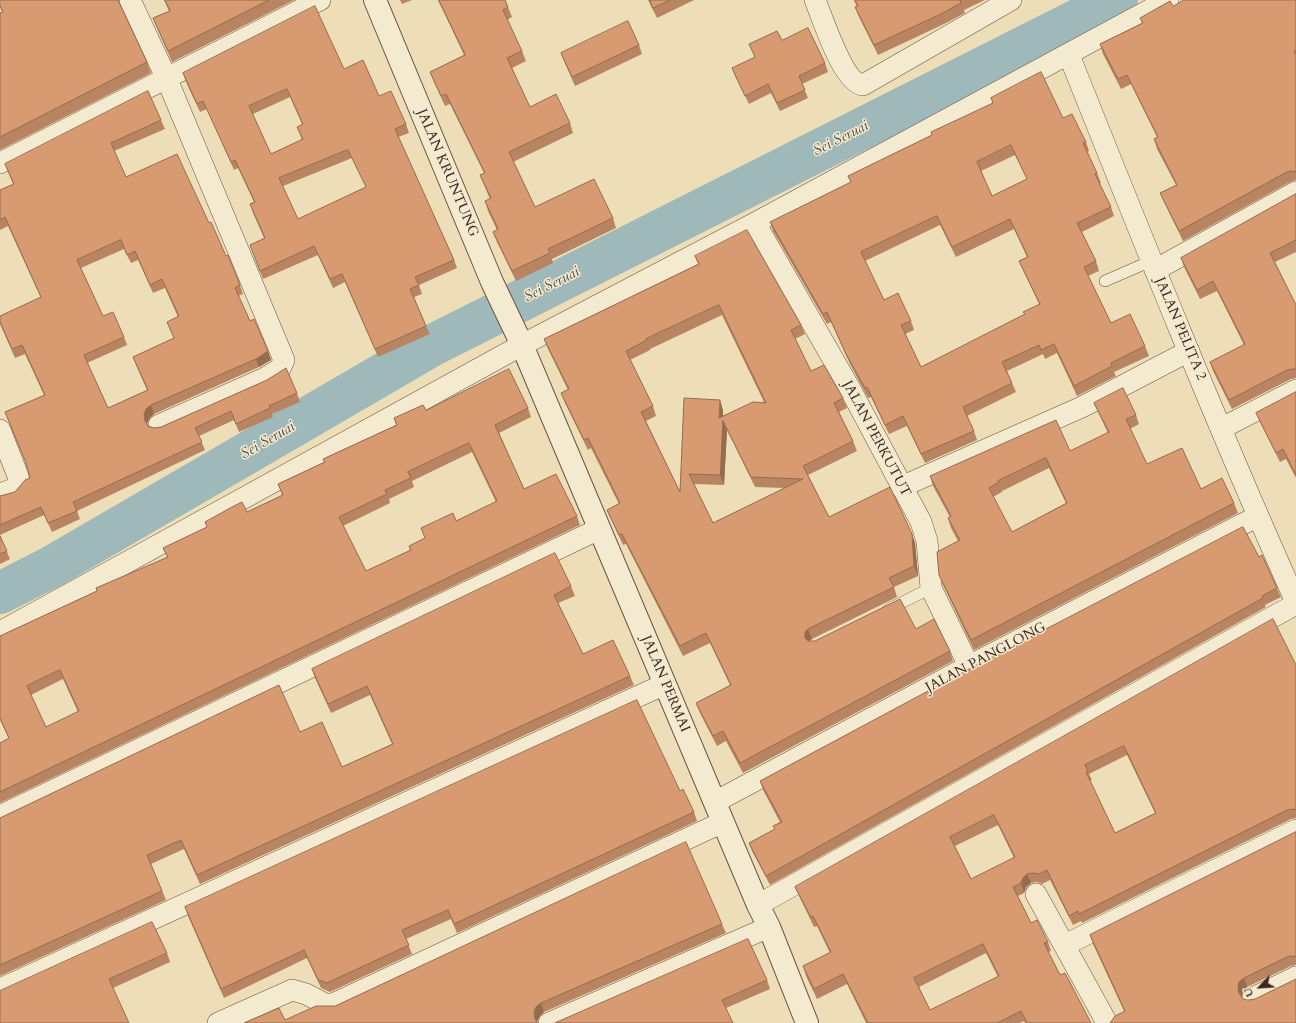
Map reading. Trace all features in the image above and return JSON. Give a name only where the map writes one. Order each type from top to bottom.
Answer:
[{"type":"street","points":[[130,0],[166,77],[284,360],[280,369],[265,378],[159,425]]},
{"type":"street","points":[[0,163],[166,77],[320,0]]},
{"type":"street","name":"JALAN KRUNTUNG","points":[[375,0],[492,282],[521,344]]},
{"type":"street","points":[[815,0],[844,69],[852,80],[859,85],[868,84],[1011,0]]},
{"type":"street","points":[[0,632],[521,344],[755,224],[1168,0]]},
{"type":"street","name":"JALAN PELITA 2","points":[[1069,55],[1153,266],[1296,603]]},
{"type":"street","points":[[1153,266],[1296,192]]},
{"type":"street","name":"JALAN PERKUTUT","points":[[755,224],[849,387],[921,522],[927,541],[931,588],[969,666]]},
{"type":"street","name":"JALAN PERMAI","points":[[521,344],[758,905],[769,927],[806,1023]]},
{"type":"street","points":[[902,487],[1088,404],[1189,351]]},
{"type":"street","points":[[1222,428],[1296,390]]},
{"type":"street","points":[[0,430],[18,476],[9,490]]},
{"type":"street","name":"JALAN PANGLONG","points":[[715,802],[969,666],[1258,516]]},
{"type":"street","points":[[0,816],[599,529]]},
{"type":"street","points":[[758,905],[1296,603]]},
{"type":"street","points":[[0,989],[665,684]]},
{"type":"street","points":[[218,1023],[292,990],[306,994],[324,1004],[333,1004],[723,822]]},
{"type":"street","points":[[1065,945],[1296,830]]},
{"type":"street","points":[[1036,894],[1107,1023]]},
{"type":"street","points":[[549,1023],[769,927]]},
{"type":"street","points":[[1253,998],[1296,977]]},
{"type":"lane","points":[[1105,281],[1153,266]]},
{"type":"lane","points":[[880,613],[931,588]]},
{"type":"building","points":[[0,0],[118,0],[147,62],[0,137],[0,13],[3,12],[0,6]]},
{"type":"building","points":[[165,0],[269,0],[168,51],[153,18],[170,11]]},
{"type":"building","points":[[439,0],[505,0],[508,7],[503,10],[522,51],[507,58],[530,107],[556,94],[570,123],[509,152],[535,207],[594,179],[613,218],[548,249],[550,253],[512,271],[493,232],[498,229],[485,201],[491,198],[480,175],[485,173],[446,94],[441,96],[430,72],[465,55]]},
{"type":"building","points":[[650,0],[670,0],[653,8]]},
{"type":"building","points":[[855,0],[960,0],[961,3],[941,14],[874,45],[855,7],[858,6]]},
{"type":"building","points":[[1184,0],[1296,0],[1296,50],[1294,51],[1296,55],[1296,172],[1287,172],[1179,231],[1160,193],[1177,185],[1154,139],[1158,137],[1127,75],[1118,79],[1100,44],[1143,23],[1140,18],[1170,1],[1173,6]]},
{"type":"building","points":[[315,6],[344,69],[363,60],[379,96],[391,91],[406,124],[395,129],[454,260],[415,277],[419,285],[410,289],[426,326],[375,349],[342,274],[330,279],[314,246],[260,271],[250,245],[265,238],[250,204],[255,202],[235,160],[231,162],[203,101],[197,104],[183,73]],"holes":[[[287,89],[303,124],[297,127],[303,139],[271,154],[249,106]],[[348,150],[366,187],[298,219],[279,178]]]},
{"type":"building","points":[[628,21],[639,45],[572,77],[561,53]]},
{"type":"building","points":[[808,28],[825,63],[799,76],[805,90],[777,103],[768,84],[745,96],[732,68],[755,57],[749,44],[777,31],[782,40]]},
{"type":"building","points":[[1041,72],[1063,118],[1072,114],[1086,142],[1083,143],[1097,173],[1095,174],[1111,207],[1077,223],[1096,261],[1084,267],[1111,323],[1130,314],[1145,346],[1111,363],[1112,366],[1074,386],[1054,344],[1041,350],[1039,345],[1002,362],[1012,383],[963,407],[974,431],[921,454],[903,416],[885,425],[867,387],[865,388],[846,354],[827,312],[823,314],[770,222],[851,182],[848,176],[932,135],[931,132],[993,103],[991,98]],"holes":[[[1011,145],[1027,179],[992,196],[977,162]],[[937,216],[952,247],[1010,219],[1028,257],[1019,261],[1040,304],[1023,312],[1025,314],[921,367],[901,325],[911,321],[898,293],[884,300],[861,252]]]},
{"type":"building","points":[[148,91],[161,120],[111,143],[126,177],[177,154],[209,223],[211,222],[226,256],[228,255],[240,285],[235,288],[250,321],[254,319],[268,351],[256,359],[151,405],[146,409],[144,415],[145,421],[148,426],[154,428],[161,427],[267,380],[286,368],[297,393],[236,424],[231,411],[195,428],[202,442],[73,502],[77,511],[48,523],[41,507],[0,525],[0,496],[15,492],[25,480],[30,478],[26,463],[5,412],[45,395],[22,345],[12,349],[0,322],[0,316],[41,297],[5,217],[0,220],[0,190],[14,184],[5,164]],"holes":[[[121,240],[127,255],[135,251],[150,285],[162,279],[179,316],[167,322],[174,338],[133,357],[148,390],[108,408],[84,355],[124,337],[113,312],[103,316],[77,260]]]},
{"type":"building","points":[[1296,194],[1296,240],[1270,253],[1296,305],[1296,369],[1287,370],[1229,400],[1210,362],[1245,344],[1213,281],[1197,290],[1181,258]]},
{"type":"building","points":[[747,230],[801,325],[791,330],[811,371],[824,365],[843,398],[834,403],[853,441],[803,466],[829,517],[890,487],[912,534],[914,566],[889,578],[894,587],[808,629],[805,632],[805,638],[808,641],[815,641],[900,599],[916,629],[934,619],[950,651],[740,763],[723,731],[713,736],[696,703],[731,685],[706,633],[680,646],[622,534],[619,535],[607,510],[620,503],[588,438],[584,440],[561,393],[569,389],[544,339],[699,264],[695,256]],"holes":[[[719,305],[766,403],[753,402],[719,418],[720,400],[684,398],[680,492],[641,412],[653,406],[626,351],[647,340],[646,339]],[[723,421],[751,477],[803,479],[713,523],[689,474],[720,475]]]},
{"type":"building","points":[[509,369],[528,408],[495,425],[524,489],[556,474],[577,516],[0,792],[0,743],[9,738],[0,718],[0,636],[97,591],[96,588],[168,557],[163,548],[207,527],[205,522],[242,502],[247,512],[283,495],[278,484],[325,462],[323,459],[397,425],[394,418],[423,405],[426,410]],"holes":[[[469,443],[497,501],[456,521],[453,513],[421,528],[425,538],[409,546],[411,550],[366,571],[339,517],[387,494],[385,490],[411,478],[408,472]],[[60,670],[79,711],[46,727],[27,686]]]},
{"type":"building","points":[[1123,388],[1136,415],[1126,419],[1147,464],[1182,448],[1201,489],[1222,478],[1234,503],[971,640],[939,575],[937,552],[960,540],[948,518],[951,516],[930,476],[1056,420],[1070,451],[1109,432],[1094,403]],"holes":[[[1046,458],[1067,503],[1012,532],[989,488],[999,482],[998,481]]]},
{"type":"building","points":[[1296,392],[1296,475],[1283,449],[1276,453],[1256,413]]},
{"type":"building","points":[[1243,527],[1259,557],[1262,555],[1277,588],[1262,596],[1263,598],[766,876],[749,843],[775,829],[773,826],[782,822],[760,781],[971,668]]},
{"type":"building","points":[[0,536],[7,551],[0,554]]},
{"type":"building","points":[[555,553],[571,586],[554,595],[583,654],[613,640],[630,676],[197,875],[181,840],[147,855],[162,891],[0,965],[0,818],[279,685],[300,732],[322,722],[342,767],[393,744],[367,686],[328,704],[312,669]]},
{"type":"building","points":[[1273,619],[1296,665],[1296,810],[1287,810],[1079,914],[1078,911],[1069,916],[1047,870],[1039,874],[1027,874],[1021,883],[1013,887],[1031,923],[1037,920],[1048,942],[1044,943],[1060,975],[1065,973],[1091,1023],[1027,1023],[1021,1011],[997,1023],[868,1023],[843,974],[814,989],[803,966],[831,952],[813,916],[811,917],[795,887]],"holes":[[[1124,746],[1156,813],[1115,833],[1086,772],[1088,771],[1085,765]],[[994,815],[1015,857],[971,879],[950,837]],[[983,944],[999,976],[930,1010],[914,978]]]},
{"type":"building","points":[[637,700],[680,791],[683,789],[694,812],[454,924],[448,910],[402,930],[409,945],[327,983],[318,980],[304,950],[221,989],[185,907]]},
{"type":"building","points":[[1296,832],[1296,957],[1287,957],[1244,978],[1239,982],[1238,988],[1243,999],[1249,1000],[1255,999],[1296,979],[1296,1023],[1110,1023],[1115,1016],[1125,1011],[1090,935]]},
{"type":"building","points":[[686,842],[722,924],[541,1003],[536,1007],[534,1012],[535,1019],[538,1023],[244,1023],[279,1008],[285,1020],[316,1006],[335,1006]]},
{"type":"building","points":[[152,922],[167,953],[109,979],[129,1023],[0,1023],[0,991]]},
{"type":"building","points":[[748,939],[767,980],[722,1000],[733,1023],[555,1023]]},
{"type":"waterway","name":"Sei Seruai","points":[[0,593],[53,566],[431,346],[1117,0]]}]
